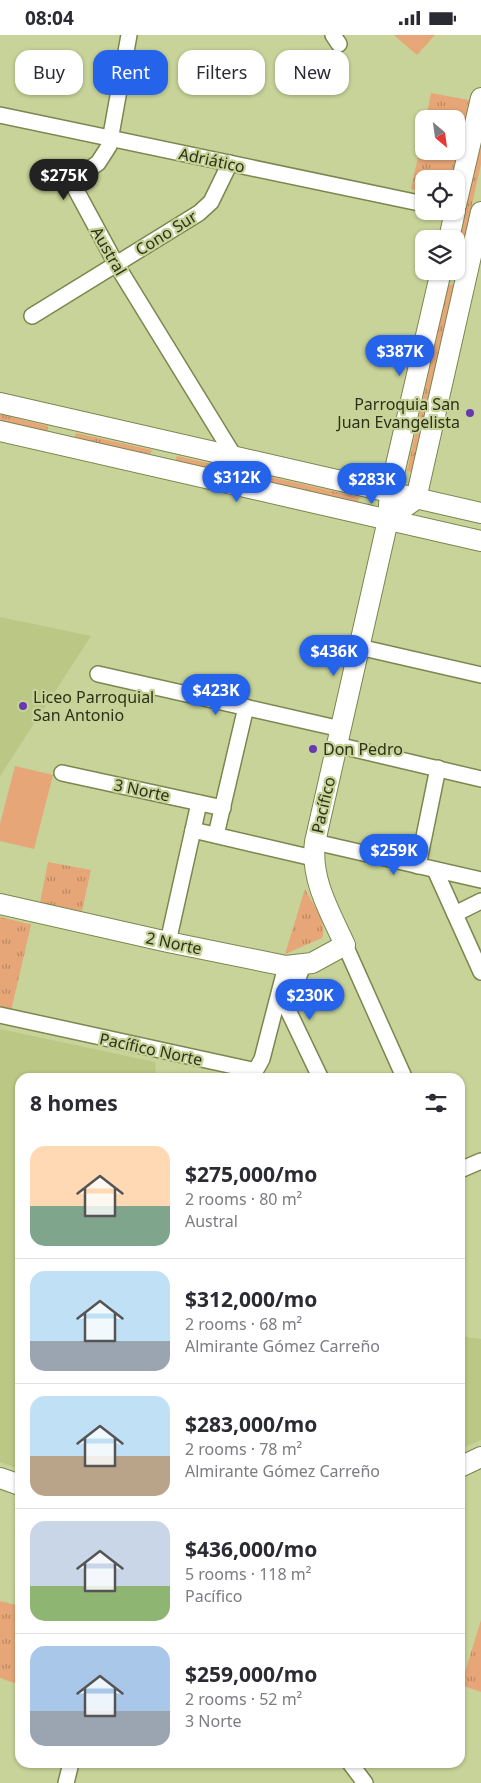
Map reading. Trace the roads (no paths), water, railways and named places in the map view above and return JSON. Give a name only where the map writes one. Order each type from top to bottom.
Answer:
[{"type":"street","name":"Austral","points":[[129,35],[110,138],[102,158],[82,173],[75,185],[77,195],[116,264],[234,456]]},
{"type":"street","points":[[464,170],[481,98]]},
{"type":"street","name":"Adriático","points":[[0,115],[415,202]]},
{"type":"street","name":"Cono Sur","points":[[32,316],[199,213],[211,202],[230,163]]},
{"type":"street","points":[[388,520],[416,499],[481,212]]},
{"type":"street","name":"Pacífico","points":[[402,1073],[319,886],[314,850],[388,520],[390,491],[439,280]]},
{"type":"street","points":[[0,403],[481,513]]},
{"type":"street","points":[[62,446],[68,419]]},
{"type":"street","points":[[0,431],[481,541]]},
{"type":"street","points":[[164,469],[171,442]]},
{"type":"street","points":[[359,647],[481,675]]},
{"type":"street","points":[[98,674],[246,707],[438,768],[481,779]]},
{"type":"street","points":[[216,835],[246,707]]},
{"type":"street","points":[[418,866],[438,768]]},
{"type":"street","name":"3 Norte","points":[[62,773],[223,808]]},
{"type":"street","points":[[168,942],[199,803]]},
{"type":"street","points":[[193,829],[216,835],[418,866],[481,880]]},
{"type":"street","points":[[435,870],[481,972]]},
{"type":"street","points":[[455,914],[481,901]]},
{"type":"street","name":"2 Norte","points":[[0,904],[168,942],[295,965]]},
{"type":"street","points":[[318,1073],[287,1008],[295,965],[345,945]]},
{"type":"street","name":"Pacífico Norte","points":[[0,1015],[252,1070],[260,1064],[295,965]]},
{"type":"street","points":[[465,1167],[481,1161]]},
{"type":"street","points":[[465,1465],[481,1457]]},
{"type":"street","points":[[0,1478],[15,1483]]},
{"type":"street","points":[[66,1783],[70,1768]]},
{"type":"street","points":[[354,1768],[365,1783]]},
{"type":"place","name":"Parroquia San Juan Evangelista","points":[[470,413]]},
{"type":"place","name":"Liceo Parroquial San Antonio","points":[[23,706]]},
{"type":"place","name":"Don Pedro","points":[[313,749]]}]
